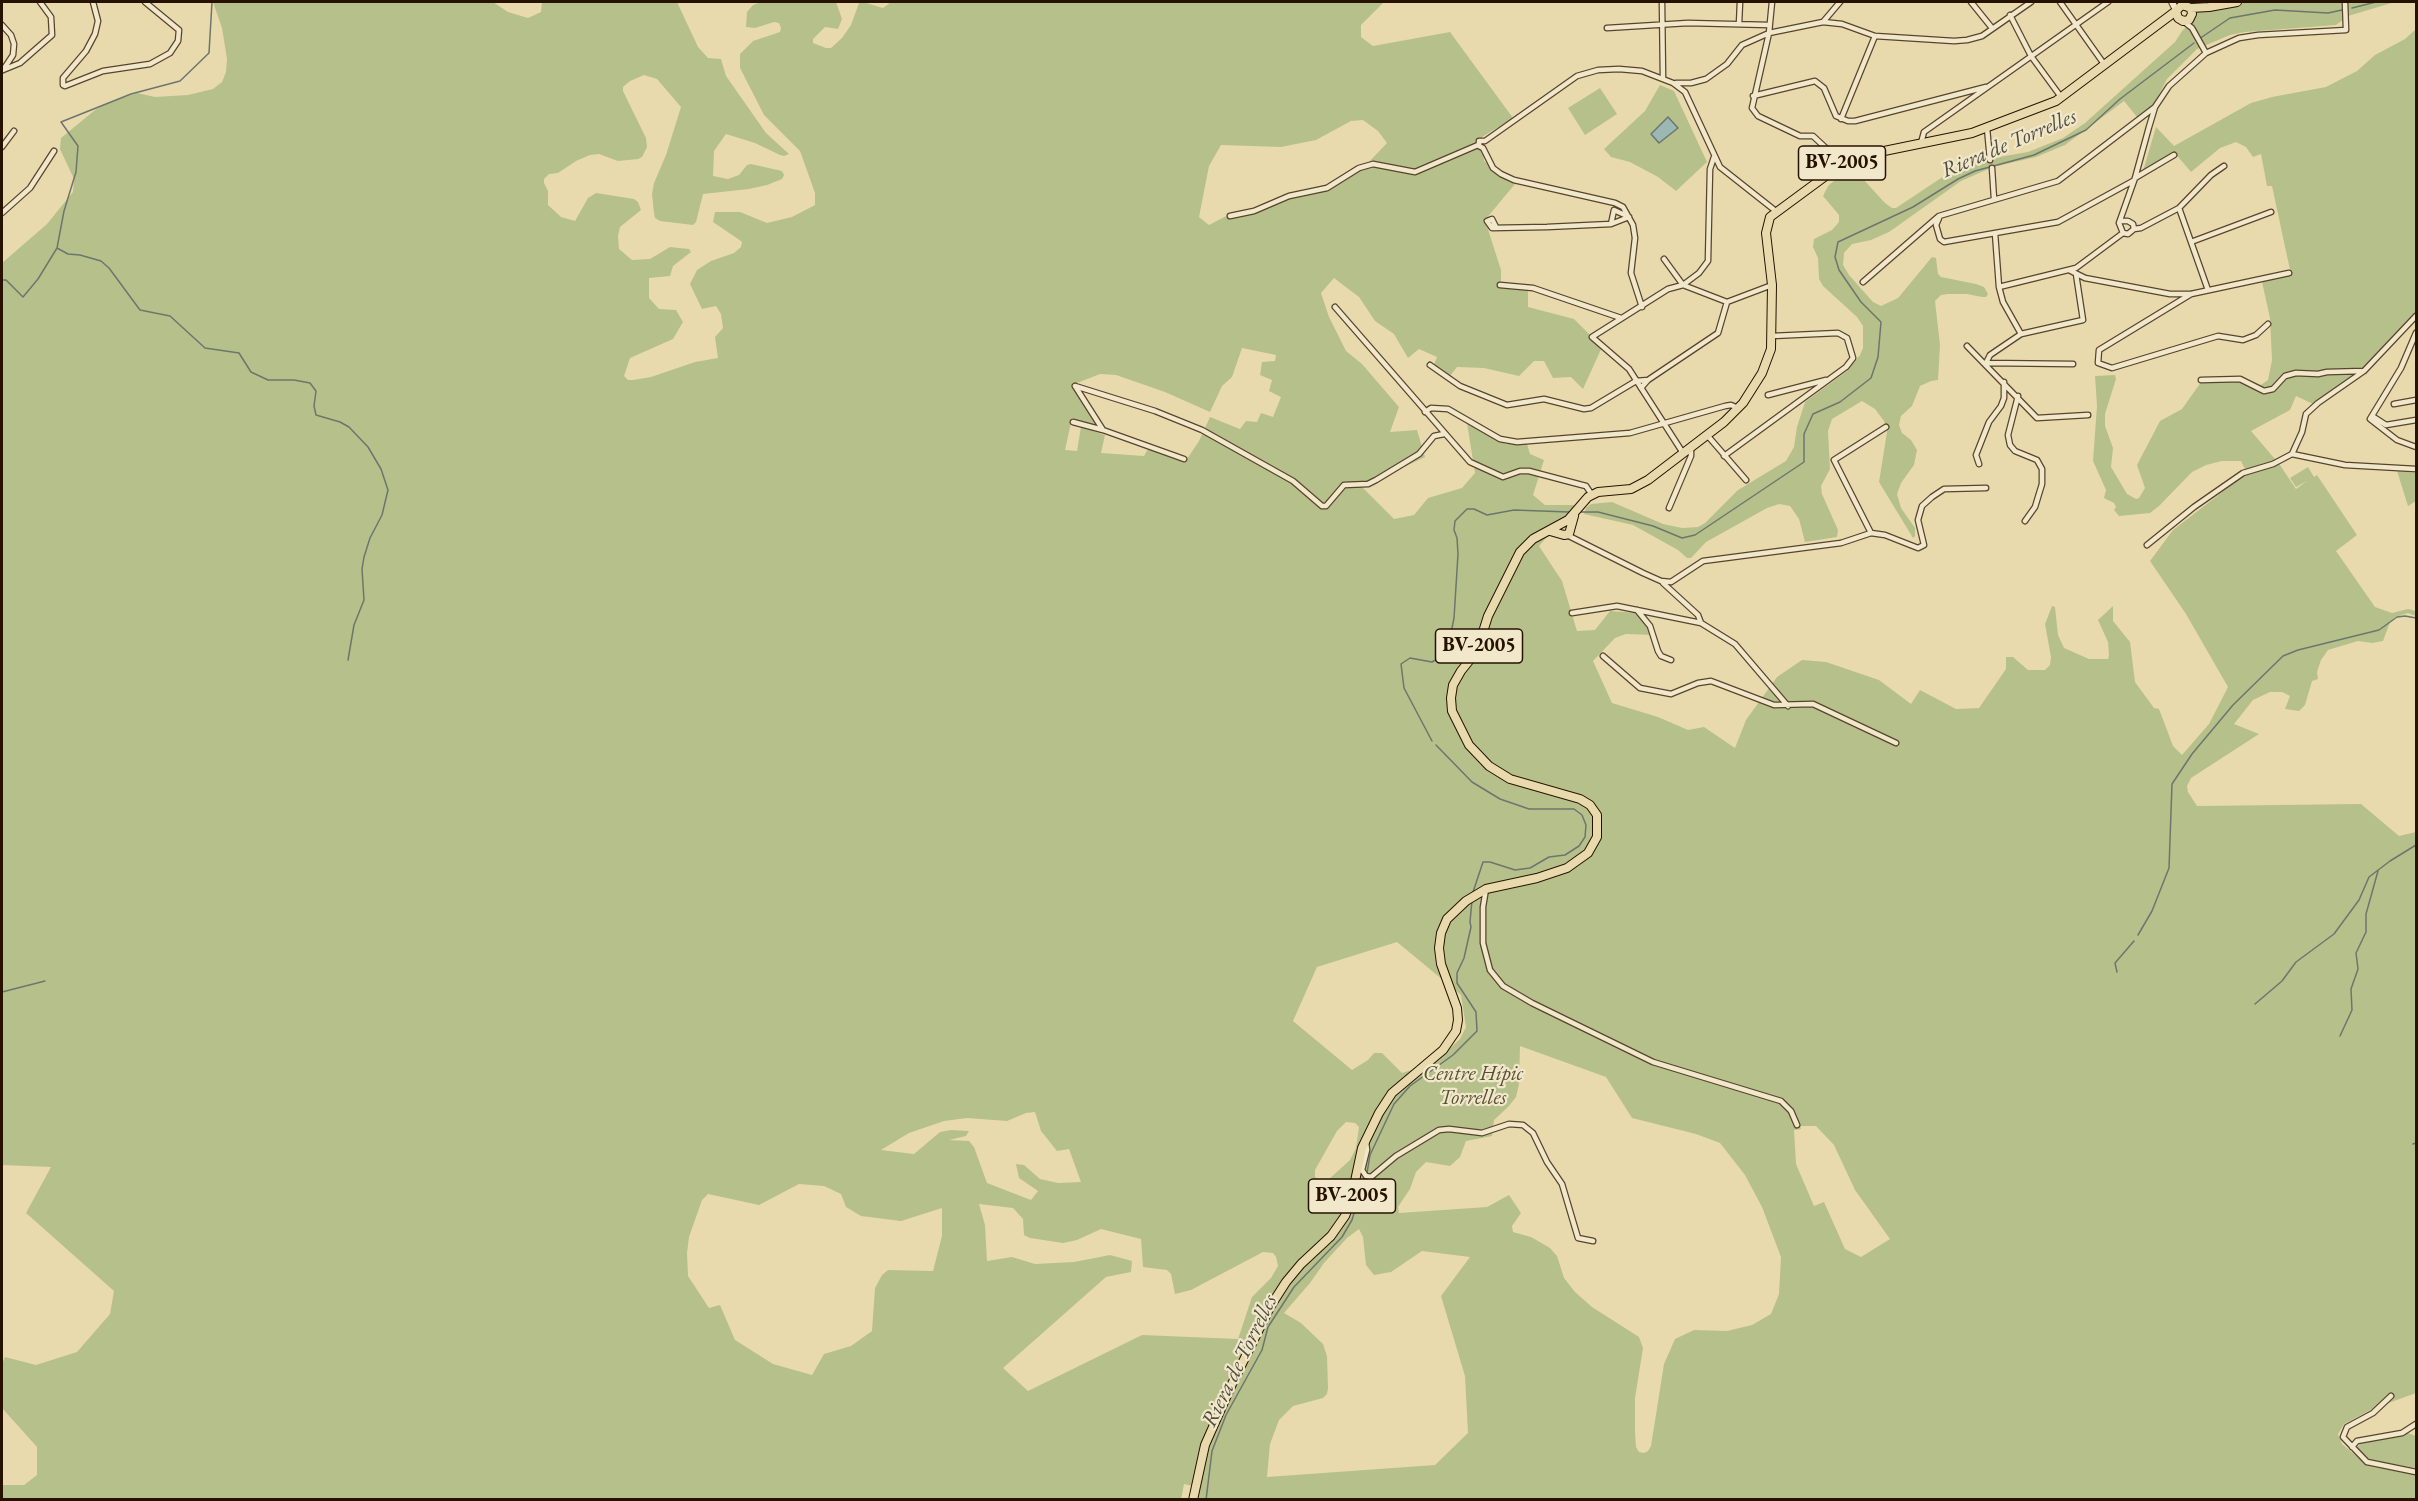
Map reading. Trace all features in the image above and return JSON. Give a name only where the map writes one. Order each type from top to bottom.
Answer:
[{"type":"main road","name":"BV-2005","points":[[1777,212],[1842,163],[1854,157],[1987,128],[2061,97],[2163,22],[2184,10],[2237,2]]},
{"type":"main road","points":[[1592,495],[1639,486],[1683,454],[1738,408],[1767,364],[1772,336],[1772,285],[1766,233],[1768,221],[1777,212]]},
{"type":"main road","name":"BV-2005","points":[[1193,1500],[1205,1445],[1232,1383],[1270,1307],[1286,1282],[1301,1264],[1331,1236],[1345,1216],[1365,1141],[1382,1107],[1392,1093],[1443,1050],[1456,1031],[1457,1008],[1441,964],[1439,940],[1447,919],[1468,899],[1486,889],[1537,878],[1567,868],[1588,853],[1598,833],[1597,815],[1586,802],[1510,779],[1489,766],[1469,745],[1451,706],[1453,685],[1477,651],[1488,616],[1514,562],[1526,545],[1550,531],[1565,528],[1584,500],[1592,495]]},
{"type":"street","points":[[2,71],[20,63],[48,41],[52,35],[51,18],[40,2]]},
{"type":"street","points":[[93,2],[98,21],[95,34],[86,51],[63,78],[65,86],[103,71],[150,64],[170,53],[178,41],[179,30],[145,2]]},
{"type":"street","points":[[1662,2],[1663,79]]},
{"type":"street","points":[[1739,24],[1740,2]]},
{"type":"street","points":[[1772,2],[1768,33],[1752,108],[1758,116],[1800,136],[1813,136],[1842,163]]},
{"type":"street","points":[[1824,22],[1840,2]]},
{"type":"street","points":[[1971,2],[1992,28]]},
{"type":"street","points":[[1673,83],[1691,83],[1706,79],[1719,71],[1742,45],[1768,33],[1824,22],[1842,24],[1875,36],[1954,41],[1982,36],[2024,3],[2031,2]]},
{"type":"street","points":[[2060,2],[2104,64]]},
{"type":"street","points":[[1921,143],[1924,132],[2108,2]]},
{"type":"street","points":[[2172,2],[2184,10],[2206,53]]},
{"type":"street","points":[[2123,233],[2120,221],[2155,107],[2169,86],[2206,53],[2239,38],[2258,34],[2346,30],[2345,2]]},
{"type":"street","points":[[2010,15],[2031,56],[2061,97]]},
{"type":"street","points":[[1607,28],[1688,23],[1769,25]]},
{"type":"street","points":[[2,25],[11,35],[14,44],[13,55],[2,71]]},
{"type":"street","points":[[1754,25],[1761,35]]},
{"type":"street","points":[[1841,119],[1875,36]]},
{"type":"street","points":[[1230,216],[1254,211],[1289,196],[1327,188],[1373,164],[1415,172],[1478,145],[1479,141],[1485,141],[1577,76],[1618,69],[1642,71],[1673,83],[1685,92],[1719,168],[1777,212]]},
{"type":"street","points":[[1753,96],[1815,81],[1824,88],[1836,116],[1848,121],[1862,120],[1986,87]]},
{"type":"street","points":[[1685,92],[1691,83]]},
{"type":"street","points":[[1863,282],[1940,216],[2058,181],[2155,107]]},
{"type":"street","points":[[2133,123],[2140,122],[2149,127]]},
{"type":"street","points":[[1987,128],[1990,160]]},
{"type":"street","points":[[2,147],[14,131]]},
{"type":"street","points":[[1483,148],[1485,141]]},
{"type":"street","points":[[1478,145],[1483,148],[1493,168],[1514,180],[1615,203],[1623,207],[1629,217],[1635,238],[1631,273],[1642,307]]},
{"type":"street","points":[[2,213],[30,188],[54,151]]},
{"type":"street","points":[[1940,216],[1936,225],[1940,239],[1944,242],[2058,222],[2174,155]]},
{"type":"street","points":[[1683,454],[1629,369],[1592,337],[1668,289],[1683,285],[1699,273],[1708,261],[1710,169],[1714,157]]},
{"type":"street","points":[[1999,287],[2069,270],[2123,233],[2128,234],[2179,208],[2224,166]]},
{"type":"street","points":[[1710,169],[1719,168]]},
{"type":"street","points":[[1992,168],[1994,199]]},
{"type":"street","points":[[2179,208],[2208,290]]},
{"type":"street","points":[[1611,224],[1614,210],[1629,217]]},
{"type":"street","points":[[2191,242],[2271,212]]},
{"type":"street","points":[[1496,227],[1611,224],[1629,217]]},
{"type":"street","points":[[2120,221],[2128,221],[2133,224],[2134,229]]},
{"type":"street","points":[[1995,233],[1999,287],[2003,302],[2021,334]]},
{"type":"street","points":[[1664,259],[1683,285],[1727,302],[1772,285]]},
{"type":"street","points":[[2081,263],[2085,278]]},
{"type":"street","points":[[2069,270],[2085,278],[2170,294],[2191,294],[2289,273]]},
{"type":"street","points":[[1986,363],[1990,355],[2021,334],[2083,320],[2076,274]]},
{"type":"street","points":[[1500,285],[1533,288],[1621,318]]},
{"type":"street","points":[[2170,294],[2173,305]]},
{"type":"street","points":[[2191,294],[2099,350],[2098,363],[2112,368],[2218,336],[2243,340],[2256,335],[2268,324]]},
{"type":"street","points":[[1641,388],[1648,380],[1718,333],[1727,302]]},
{"type":"street","points":[[1335,307],[1470,462],[1503,477],[1520,471],[1529,471],[1586,486],[1592,495]]},
{"type":"street","points":[[2147,545],[2194,507],[2243,473],[2273,464],[2292,454],[2302,432],[2306,414],[2364,371],[2416,316]]},
{"type":"street","points":[[1724,456],[1851,363],[1853,358],[1847,338],[1838,333],[1772,336]]},
{"type":"street","points":[[2371,417],[2401,368],[2416,333]]},
{"type":"street","points":[[1967,346],[2037,418],[2088,415]]},
{"type":"street","points":[[1986,363],[2073,364]]},
{"type":"street","points":[[1430,365],[1460,386],[1507,405],[1544,399],[1584,409],[1591,408],[1636,381],[1648,380]]},
{"type":"street","points":[[2201,380],[2240,379],[2264,391],[2273,389],[2285,376],[2296,373],[2364,371]]},
{"type":"street","points":[[1768,395],[1828,379]]},
{"type":"street","points":[[1979,464],[1976,455],[1989,422],[2001,406],[2004,398],[2004,382]]},
{"type":"street","points":[[1103,430],[1075,386],[1145,408],[1202,430],[1293,481],[1322,506],[1328,504],[1344,485],[1368,484],[1376,480],[1419,454],[1434,436],[1444,434]]},
{"type":"street","points":[[2018,396],[2008,435],[2010,445],[2015,451],[2037,460],[2042,469],[2042,484],[2035,507],[2025,521]]},
{"type":"street","points":[[2394,404],[2416,400]]},
{"type":"street","points":[[1425,412],[1431,408],[1448,409],[1500,439],[1517,442],[1630,433],[1725,405],[1738,408]]},
{"type":"street","points":[[2371,417],[2386,425],[2416,420]]},
{"type":"street","points":[[2371,417],[2397,440],[2416,447]]},
{"type":"street","points":[[1073,422],[1103,430],[1184,459]]},
{"type":"street","points":[[1871,534],[1834,460],[1886,427]]},
{"type":"street","points":[[1707,435],[1746,480]]},
{"type":"street","points":[[1670,507],[1691,456],[1691,448]]},
{"type":"street","points":[[2292,454],[2351,466],[2416,469]]},
{"type":"street","points":[[1661,581],[1676,580],[1703,561],[1841,543],[1871,534],[1885,535],[1918,548],[1924,545],[1918,520],[1922,506],[1932,497],[1944,489],[1986,488]]},
{"type":"street","points":[[1565,528],[1618,562],[1661,581],[1691,608],[1701,623]]},
{"type":"street","points":[[1572,613],[1617,606],[1701,623],[1735,644],[1788,706]]},
{"type":"street","points":[[1637,609],[1650,626],[1661,656],[1671,660]]},
{"type":"street","points":[[1602,656],[1640,688],[1671,694],[1698,682],[1711,681],[1774,705],[1813,704],[1896,743]]},
{"type":"street","points":[[1486,889],[1483,907],[1483,943],[1490,970],[1503,986],[1532,1003],[1647,1059],[1781,1101],[1791,1111],[1797,1125]]},
{"type":"street","points":[[1365,1141],[1367,1150],[1363,1163],[1366,1176],[1374,1175],[1401,1153],[1439,1131],[1449,1129],[1482,1133],[1509,1124],[1523,1125],[1533,1133],[1547,1162],[1562,1184],[1578,1238],[1593,1241]]},
{"type":"street","points":[[2391,1396],[2368,1416],[2345,1428],[2343,1437],[2367,1462],[2416,1472]]},
{"type":"street","points":[[2352,1447],[2357,1441],[2402,1433],[2416,1424]]},
{"type":"green space","name":"Centre Hípic Torrelles","points":[[213,2],[493,2],[508,12],[528,18],[541,12],[542,2],[677,2],[698,47],[708,58],[721,59],[726,76],[766,133],[789,154],[780,155],[755,143],[726,134],[714,151],[713,176],[728,179],[739,175],[747,165],[751,164],[782,171],[784,175],[782,179],[749,189],[703,194],[696,222],[693,225],[660,221],[655,218],[654,213],[652,194],[654,183],[666,155],[681,107],[657,79],[644,75],[623,87],[646,138],[647,147],[642,157],[618,161],[599,154],[590,155],[558,173],[549,174],[544,179],[548,191],[548,205],[561,217],[575,221],[588,198],[596,193],[634,199],[638,202],[641,210],[620,227],[618,236],[619,249],[632,260],[650,259],[670,247],[689,249],[691,252],[673,266],[670,276],[649,278],[649,298],[659,309],[676,310],[683,322],[673,339],[630,358],[624,376],[628,380],[633,380],[651,377],[695,362],[718,358],[715,337],[723,328],[721,314],[716,306],[702,309],[690,284],[697,270],[711,261],[734,253],[741,247],[742,242],[713,222],[715,212],[740,212],[767,223],[792,217],[815,205],[815,193],[800,151],[764,115],[740,68],[740,54],[753,41],[780,32],[781,28],[779,23],[774,22],[755,28],[746,27],[747,12],[753,5],[761,2],[836,2],[842,19],[838,29],[825,27],[813,39],[813,43],[831,48],[842,38],[851,25],[859,3],[863,2],[883,8],[891,2],[1384,2],[1361,25],[1361,37],[1373,46],[1450,32],[1513,118],[1482,137],[1484,161],[1515,184],[1485,220],[1501,270],[1501,286],[1528,289],[1528,307],[1574,319],[1602,347],[1583,389],[1571,377],[1553,378],[1544,361],[1534,361],[1519,376],[1484,368],[1457,367],[1450,376],[1434,365],[1437,357],[1419,349],[1408,358],[1394,334],[1375,321],[1359,297],[1334,278],[1321,293],[1329,317],[1346,351],[1362,364],[1399,407],[1390,432],[1417,430],[1425,457],[1362,487],[1394,519],[1414,515],[1428,498],[1462,488],[1475,473],[1467,423],[1506,444],[1527,444],[1530,454],[1544,460],[1533,495],[1545,505],[1575,505],[1539,546],[1562,581],[1577,631],[1595,630],[1610,611],[1640,613],[1654,635],[1626,634],[1615,638],[1593,661],[1612,703],[1658,717],[1688,730],[1704,727],[1735,748],[1746,720],[1777,677],[1802,660],[1826,662],[1879,680],[1911,704],[1920,690],[1956,709],[1979,708],[2006,669],[2006,657],[2013,657],[2028,670],[2045,670],[2050,665],[2051,657],[2045,624],[2052,606],[2055,607],[2058,635],[2064,648],[2089,659],[2108,659],[2108,642],[2098,620],[2113,606],[2113,621],[2130,642],[2135,682],[2154,708],[2159,709],[2173,746],[2182,755],[2209,724],[2228,687],[2186,614],[2150,561],[2173,530],[2247,473],[2241,461],[2222,461],[2206,465],[2192,472],[2150,513],[2119,516],[2114,510],[2116,507],[2114,503],[2104,498],[2106,490],[2093,461],[2097,406],[2095,376],[2115,375],[2116,379],[2105,414],[2105,426],[2113,448],[2111,467],[2127,494],[2136,499],[2139,498],[2145,488],[2137,465],[2160,421],[2182,409],[2204,378],[2240,377],[2261,385],[2268,380],[2272,360],[2270,318],[2262,282],[2290,270],[2272,186],[2267,186],[2261,154],[2253,157],[2246,147],[2236,142],[2220,148],[2191,172],[2174,152],[2143,171],[2156,127],[2174,146],[2251,103],[2326,87],[2357,71],[2375,55],[2405,39],[2416,29],[2416,314],[2356,375],[2313,404],[2296,396],[2290,410],[2251,431],[2280,465],[2296,489],[2307,481],[2296,487],[2290,478],[2308,467],[2314,477],[2317,475],[2357,535],[2336,551],[2375,607],[2392,613],[2408,609],[2416,611],[2416,616],[2408,613],[2395,617],[2390,622],[2383,641],[2372,643],[2358,641],[2328,650],[2321,660],[2317,672],[2318,679],[2312,681],[2305,705],[2299,711],[2285,709],[2290,696],[2282,692],[2270,692],[2253,700],[2234,724],[2259,734],[2191,778],[2187,786],[2197,806],[2361,804],[2399,836],[2416,832],[2416,1393],[2372,1409],[2344,1424],[2338,1434],[2342,1444],[2368,1466],[2416,1475],[2416,1499],[1199,1500],[1198,1487],[1184,1484],[1181,1500],[2,1500],[2,1485],[24,1485],[37,1475],[37,1447],[2,1408],[2,1364],[5,1357],[36,1365],[77,1352],[110,1314],[114,1291],[26,1213],[51,1167],[2,1165],[2,263],[47,224],[73,192],[74,179],[60,149],[61,138],[95,110],[107,103],[137,93],[155,97],[188,95],[213,89],[222,82],[226,72],[227,59],[222,28]],"holes":[[[1363,120],[1378,131],[1387,143],[1368,163],[1354,168],[1335,182],[1278,197],[1254,208],[1234,212],[1209,225],[1199,217],[1209,166],[1221,145],[1281,147],[1316,140],[1351,121]],[[1242,348],[1276,355],[1275,361],[1262,362],[1260,375],[1272,380],[1269,391],[1281,397],[1273,417],[1261,413],[1257,422],[1246,421],[1240,429],[1210,417],[1199,441],[1185,462],[1148,449],[1144,456],[1101,453],[1105,435],[1081,427],[1077,451],[1065,450],[1072,418],[1098,427],[1074,388],[1077,383],[1100,374],[1116,375],[1165,392],[1210,412],[1222,386],[1232,377]],[[1397,942],[1461,995],[1466,1027],[1460,1039],[1434,1063],[1402,1073],[1382,1053],[1374,1053],[1368,1060],[1352,1070],[1293,1021],[1317,967]],[[1520,1046],[1606,1077],[1632,1118],[1696,1134],[1720,1143],[1745,1175],[1762,1207],[1781,1257],[1779,1294],[1771,1314],[1752,1325],[1727,1331],[1694,1330],[1675,1339],[1664,1364],[1651,1446],[1644,1453],[1639,1452],[1636,1447],[1635,1431],[1635,1398],[1643,1348],[1639,1337],[1592,1307],[1575,1292],[1564,1278],[1557,1256],[1550,1248],[1531,1237],[1513,1232],[1512,1226],[1521,1213],[1509,1195],[1487,1207],[1399,1213],[1398,1207],[1410,1189],[1416,1172],[1426,1162],[1450,1166],[1460,1157],[1466,1141],[1492,1136],[1494,1120],[1516,1097],[1519,1084]],[[1035,1112],[1041,1131],[1057,1151],[1069,1149],[1081,1182],[1058,1183],[1040,1179],[1024,1165],[1016,1164],[1019,1178],[1038,1191],[1031,1200],[987,1183],[974,1147],[969,1141],[949,1140],[966,1136],[969,1131],[940,1132],[914,1154],[881,1150],[909,1133],[944,1121],[967,1118],[1007,1121],[1026,1113]],[[1346,1122],[1355,1123],[1359,1127],[1356,1148],[1350,1160],[1328,1180],[1319,1180],[1315,1177],[1315,1170],[1337,1131]],[[1800,1126],[1816,1126],[1834,1145],[1855,1190],[1890,1239],[1861,1257],[1845,1249],[1824,1202],[1814,1206],[1796,1164],[1794,1130],[1801,1129]],[[799,1184],[824,1186],[841,1194],[846,1207],[861,1216],[901,1221],[942,1208],[942,1236],[933,1271],[888,1270],[882,1275],[875,1288],[872,1331],[851,1346],[824,1354],[812,1375],[773,1364],[735,1340],[720,1305],[709,1308],[688,1276],[689,1237],[702,1200],[708,1194],[759,1205]],[[979,1204],[1013,1208],[1023,1219],[1024,1235],[1030,1238],[1063,1243],[1077,1240],[1101,1229],[1141,1239],[1143,1267],[1167,1270],[1171,1274],[1175,1294],[1191,1290],[1263,1252],[1273,1253],[1278,1266],[1271,1278],[1252,1297],[1238,1339],[1142,1335],[1028,1391],[1003,1368],[1106,1277],[1131,1272],[1132,1261],[1110,1255],[1074,1262],[1035,1264],[1012,1257],[987,1261],[985,1225]],[[1359,1229],[1363,1237],[1366,1265],[1374,1275],[1391,1272],[1422,1251],[1470,1257],[1441,1296],[1465,1376],[1468,1433],[1435,1465],[1267,1477],[1270,1444],[1279,1420],[1293,1406],[1323,1398],[1327,1394],[1327,1356],[1323,1344],[1301,1323],[1284,1313],[1324,1263],[1347,1238]]]},
{"type":"green space","points":[[2210,2],[2395,2],[2348,16],[2336,25],[2245,32],[2230,35],[2197,49],[2167,79],[2153,106],[2137,117],[2124,101],[2065,145],[2036,157],[1993,167],[1961,181],[1889,232],[1871,240],[1852,244],[1844,253],[1843,265],[1849,275],[1873,302],[1881,306],[1898,298],[1932,257],[1936,258],[1938,274],[1941,277],[1976,284],[1984,287],[1988,294],[1982,297],[1948,294],[1941,295],[1935,301],[1940,345],[1938,380],[1920,386],[1912,406],[1901,416],[1899,425],[1902,433],[1911,440],[1917,450],[1914,465],[1901,483],[1897,494],[1901,508],[1915,528],[1913,538],[1879,482],[1887,432],[1884,421],[1875,409],[1862,401],[1832,419],[1828,431],[1830,469],[1821,486],[1822,494],[1838,530],[1837,537],[1805,542],[1799,519],[1790,506],[1779,504],[1767,508],[1706,542],[1691,558],[1687,558],[1678,550],[1633,525],[1584,514],[1586,508],[1591,504],[1612,502],[1663,524],[1682,528],[1698,527],[1705,523],[1738,490],[1786,461],[1794,447],[1797,427],[1805,402],[1847,371],[1863,348],[1863,326],[1857,317],[1823,286],[1819,279],[1818,258],[1813,247],[1814,239],[1832,230],[1839,222],[1839,215],[1823,196],[1828,186],[1834,181],[1845,174],[1854,172],[1885,203],[1896,208],[1953,170],[1982,160],[2028,152],[2063,138],[2085,123],[2175,42],[2182,31],[2196,18],[2197,11],[2194,5]]},
{"type":"green space","points":[[1660,85],[1674,91],[1707,162],[1676,191],[1658,177],[1630,162],[1611,157],[1604,149],[1645,111]]},
{"type":"green space","points":[[1600,88],[1617,114],[1585,135],[1568,108]]},
{"type":"green space","points":[[2397,471],[2416,473],[2416,501],[2408,506]]},
{"type":"green space","points":[[2408,1433],[2416,1436],[2416,1468],[2375,1461],[2363,1456],[2357,1447],[2362,1442],[2397,1437]]},
{"type":"water","points":[[1668,117],[1678,128],[1659,143],[1651,134]]},
{"type":"waterway","points":[[2,280],[6,280],[23,297],[38,279],[57,248],[64,211],[76,172],[78,146],[61,122],[131,94],[180,81],[209,53],[212,2]]},
{"type":"waterway","name":"Riera de Torrelles","points":[[2352,8],[2376,2]]},
{"type":"waterway","name":"Riera de Torrelles","points":[[2199,39],[2230,18],[2275,10],[2328,13],[2342,10]]},
{"type":"waterway","name":"Riera de Torrelles","points":[[1581,512],[1598,512],[1653,526],[1682,538],[1695,535],[1804,462],[1804,434],[1813,414],[1840,402],[1871,378],[1878,357],[1881,322],[1861,302],[1839,270],[1835,257],[1838,242],[1913,207],[1975,171],[2034,155],[2086,130],[2120,99],[2194,43]]},
{"type":"waterway","points":[[57,248],[68,254],[101,261],[109,268],[140,310],[170,316],[205,348],[239,353],[251,372],[268,380],[294,380],[310,383],[316,391],[314,406],[316,415],[349,427],[368,447],[381,469],[388,490],[382,515],[370,538],[364,557],[362,569],[364,600],[354,625],[348,660]]},
{"type":"waterway","name":"Riera de Torrelles","points":[[1432,741],[1404,688],[1401,664],[1410,658],[1432,662],[1447,653],[1454,618],[1458,554],[1454,530],[1455,521],[1467,509],[1474,509],[1487,515],[1514,510],[1569,512]]},
{"type":"waterway","points":[[2138,935],[2152,911],[2169,868],[2172,784],[2192,754],[2233,705],[2283,656],[2298,650],[2379,630],[2397,617],[2416,618]]},
{"type":"waterway","name":"Riera de Torrelles","points":[[1436,745],[1472,782],[1500,799],[1529,809],[1574,809],[1582,815],[1586,825],[1585,837],[1579,846],[1565,855],[1549,857],[1530,868],[1515,870],[1483,862],[1473,892]]},
{"type":"waterway","points":[[2255,1004],[2282,981],[2296,962],[2334,934],[2359,900],[2369,877],[2416,845]]},
{"type":"waterway","points":[[2340,1036],[2352,1010],[2351,989],[2358,969],[2356,953],[2366,932],[2366,914],[2378,871]]},
{"type":"waterway","name":"Riera de Torrelles","points":[[1367,1173],[1370,1155],[1394,1104],[1410,1086],[1453,1055],[1477,1031],[1476,1012],[1457,983],[1457,973],[1464,958],[1471,927],[1472,900]]},
{"type":"waterway","points":[[2117,972],[2115,963],[2134,941]]},
{"type":"waterway","points":[[2,992],[45,981]]},
{"type":"waterway","name":"Riera de Torrelles","points":[[1206,1500],[1212,1451],[1226,1415],[1262,1350],[1268,1327],[1294,1287],[1342,1237],[1352,1220],[1365,1177]]}]
